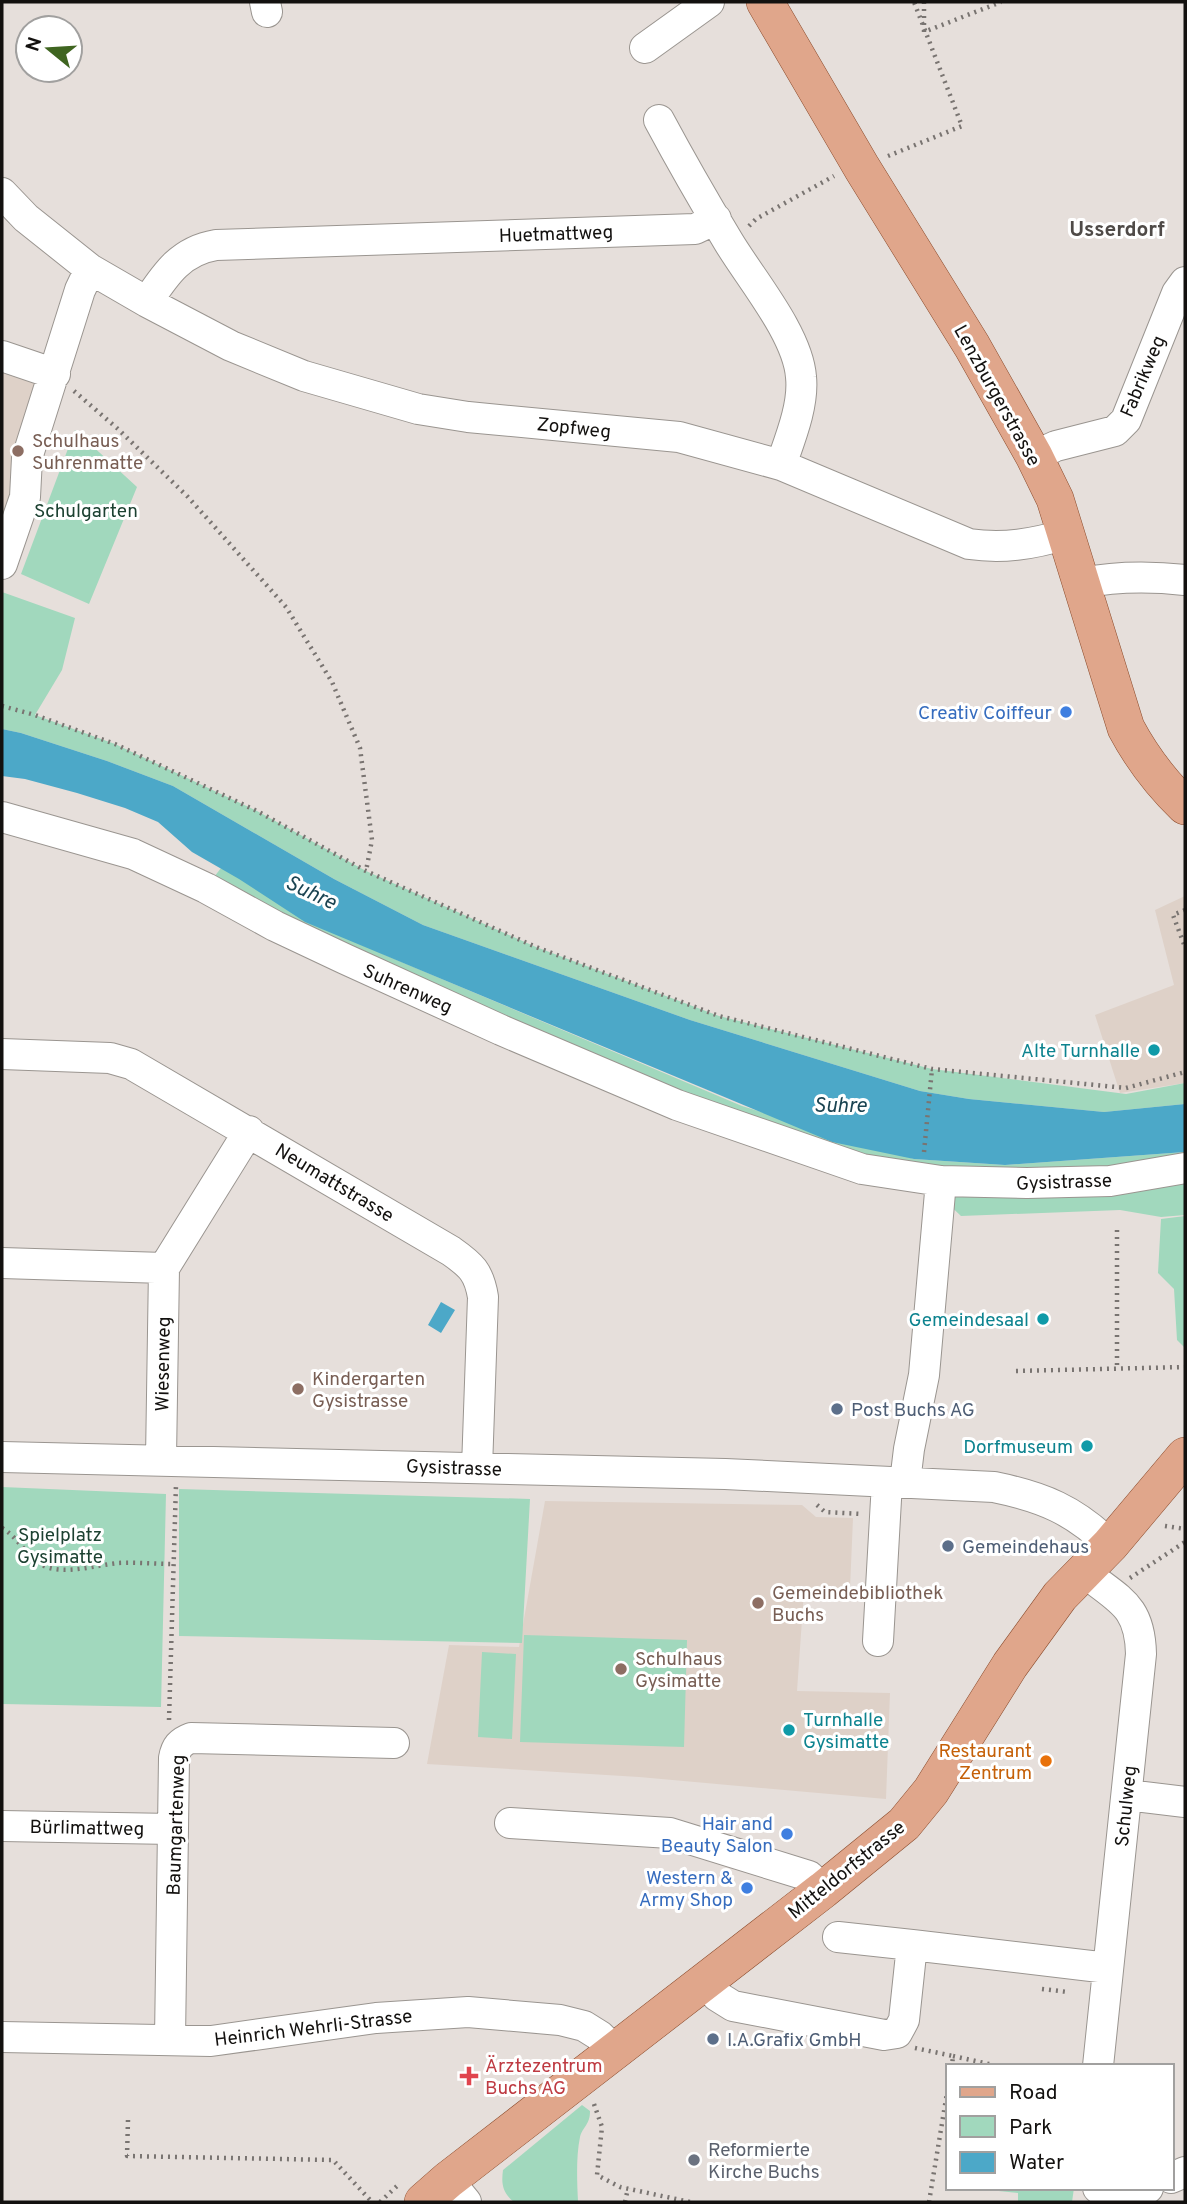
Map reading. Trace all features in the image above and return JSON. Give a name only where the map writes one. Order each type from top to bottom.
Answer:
[{"type":"main road","name":"Lenzburgerstrasse","points":[[765,2],[862,168],[972,346],[1034,456],[1055,499],[1067,534],[1126,728],[1141,756],[1185,806]]},
{"type":"main road","name":"Mitteldorfstrasse","points":[[434,2192],[904,1824],[931,1791],[1023,1646],[1060,1596],[1110,1545],[1185,1456]]},
{"type":"street","points":[[645,48],[709,2]]},
{"type":"street","points":[[659,120],[722,230],[780,321],[794,351],[802,377],[797,417],[781,465]]},
{"type":"street","name":"Zopfweg","points":[[2,193],[26,218],[90,269],[146,302],[231,346],[304,376],[418,409],[468,417],[679,438],[781,465],[969,544],[1015,547],[1067,534]]},
{"type":"street","name":"Huetmattweg","points":[[146,302],[171,267],[197,251],[216,245],[722,230]]},
{"type":"street","points":[[2,564],[13,493],[55,374],[80,290],[90,269]]},
{"type":"street","name":"Fabrikweg","points":[[1034,456],[1056,446],[1115,431],[1126,420],[1177,293],[1185,282]]},
{"type":"street","points":[[2,356],[55,374]]},
{"type":"street","points":[[1082,583],[1107,578],[1143,576],[1185,580]]},
{"type":"street","name":"Suhrenweg","points":[[2,817],[133,854],[206,888],[275,926],[501,1030],[677,1105],[816,1154]]},
{"type":"street","name":"Neumattstrasse","points":[[2,1054],[110,1058],[131,1064],[249,1131],[470,1264],[480,1280],[483,1297],[477,1468]]},
{"type":"street","points":[[2,1263],[163,1268],[249,1131]]},
{"type":"street","name":"Gysistrasse","points":[[816,1154],[872,1171],[931,1180],[1110,1181],[1185,1168]]},
{"type":"street","points":[[878,1641],[896,1482],[909,1449],[924,1375],[931,1180]]},
{"type":"street","name":"Wiesenweg","points":[[163,1268],[168,1472]]},
{"type":"street","name":"Gysistrasse","points":[[2,1457],[168,1472],[477,1468],[726,1474],[994,1488],[1031,1495],[1057,1505],[1079,1518],[1110,1545]]},
{"type":"street","name":"Schulweg","points":[[1083,1571],[1133,1613],[1140,1633],[1141,1654],[1098,2064]]},
{"type":"street","name":"Baumgartenweg","points":[[170,2040],[176,1748],[191,1738],[394,1743]]},
{"type":"street","points":[[1127,1795],[1185,1802]]},
{"type":"street","points":[[510,1823],[670,1833],[809,1877],[823,1890]]},
{"type":"street","name":"Bürlimattweg","points":[[2,1826],[173,1829]]},
{"type":"street","points":[[838,1937],[1108,1968]]},
{"type":"street","points":[[705,1980],[717,1996],[733,2006],[884,2035],[897,2034],[904,2021],[912,1945]]},
{"type":"street","name":"Heinrich Wehrli-Strasse","points":[[2,2037],[211,2041],[376,2018],[468,2012],[510,2014],[584,2026],[600,2036],[615,2051]]},
{"type":"street","points":[[1101,2190],[1107,2195],[1120,2198],[1142,2190]]},
{"type":"path","points":[[722,230],[744,231],[756,219],[826,178],[862,168],[962,127],[914,2]]},
{"type":"path","points":[[924,2],[924,32]]},
{"type":"path","points":[[924,32],[1001,2]]},
{"type":"path","points":[[55,374],[118,429],[188,497],[286,607],[331,682],[360,748],[372,840],[366,871]]},
{"type":"path","points":[[2,706],[115,744],[257,811],[366,871],[536,947],[719,1016],[932,1069],[1126,1088],[1185,1072]]},
{"type":"path","points":[[1185,910],[1173,915],[1185,947]]},
{"type":"path","points":[[931,1180],[932,1069]]},
{"type":"path","points":[[1117,1230],[1117,1368]]},
{"type":"path","points":[[1016,1371],[1185,1367]]},
{"type":"path","points":[[168,1472],[174,1564],[169,1720],[176,1748]]},
{"type":"path","points":[[815,1503],[825,1512],[862,1514]]},
{"type":"path","points":[[1164,1525],[1168,1528],[1185,1529]]},
{"type":"path","points":[[2,1528],[13,1534],[27,1553],[43,1566],[62,1569],[122,1563],[174,1564]]},
{"type":"path","points":[[1113,1594],[1129,1579],[1185,1542]]},
{"type":"path","points":[[897,2034],[906,2046],[989,2064]]},
{"type":"path","points":[[952,2064],[953,2056]]},
{"type":"path","points":[[576,2081],[595,2105],[602,2127],[597,2175],[628,2188],[690,2202]]},
{"type":"path","points":[[929,2202],[946,2099]]},
{"type":"path","points":[[128,2120],[127,2156],[333,2161],[372,2202]]},
{"type":"path","points":[[625,2202],[628,2188]]},
{"type":"path","points":[[380,2202],[434,2192]]},
{"type":"shaded area","name":"Schulhaus Suhrenmatte","points":[[2,342],[45,357],[2,545]]},
{"type":"shaded area","points":[[1185,896],[1185,1083],[1120,1093],[1095,1015],[1174,985],[1155,910]]},
{"type":"shaded area","name":"Schulhaus Gysimatte","points":[[545,1501],[802,1505],[816,1517],[853,1518],[850,1589],[804,1591],[797,1691],[890,1693],[886,1799],[639,1777],[427,1764],[449,1645],[519,1647]]},
{"type":"green space","name":"Schulgarten","points":[[75,430],[137,487],[89,604],[21,574]]},
{"type":"green space","points":[[2,592],[75,618],[62,670],[35,715],[115,744],[257,811],[366,871],[536,947],[719,1016],[932,1069],[1126,1094],[1185,1083],[1185,1104],[1104,1112],[969,1099],[920,1091],[690,1020],[423,925],[334,879],[173,786],[107,761],[2,729]]},
{"type":"green space","points":[[221,868],[385,955],[742,1106],[914,1159],[1005,1165],[1185,1152],[1185,1215],[1161,1217],[1120,1210],[961,1216],[921,1178],[725,1112],[466,1004],[211,881]]},
{"type":"green space","points":[[1185,1216],[1185,1348],[1177,1340],[1174,1289],[1158,1273],[1161,1219]]},
{"type":"green space","name":"Spielplatz Gysimatte","points":[[2,1487],[166,1494],[161,1707],[2,1704]]},
{"type":"green space","points":[[179,1489],[530,1499],[522,1643],[179,1636]]},
{"type":"green space","points":[[524,1635],[687,1640],[684,1747],[520,1742]]},
{"type":"green space","points":[[482,1652],[516,1654],[512,1739],[478,1737]]},
{"type":"green space","points":[[582,2105],[590,2111],[580,2137],[578,2152],[578,2201],[583,2202],[514,2202],[504,2188],[503,2170]]},
{"type":"green space","points":[[989,2190],[1074,2190],[1072,2202],[1018,2202],[1018,2193]]},
{"type":"water","name":"Suhre","points":[[2,729],[107,761],[173,786],[334,879],[423,925],[690,1020],[920,1091],[969,1099],[1104,1112],[1185,1104],[1185,1152],[1005,1165],[914,1159],[832,1142],[305,922],[192,852],[158,822],[77,793],[25,779],[2,776]]},
{"type":"water","points":[[441,1302],[455,1310],[441,1333],[428,1325]]},
{"type":"place","name":"Schulhaus Suhrenmatte","points":[[18,451]]},
{"type":"place","name":"Creativ Coiffeur","points":[[1066,712]]},
{"type":"place","name":"Alte Turnhalle","points":[[1154,1050]]},
{"type":"place","name":"Gemeindesaal","points":[[1043,1319]]},
{"type":"place","name":"Kindergarten Gysistrasse","points":[[298,1389]]},
{"type":"place","name":"Post Buchs AG","points":[[837,1409]]},
{"type":"place","name":"Dorfmuseum","points":[[1087,1446]]},
{"type":"place","name":"Gemeindehaus","points":[[948,1546]]},
{"type":"place","name":"Gemeindebibliothek Buchs","points":[[758,1603]]},
{"type":"place","name":"Schulhaus Gysimatte","points":[[621,1669]]},
{"type":"place","name":"Turnhalle Gysimatte","points":[[789,1730]]},
{"type":"place","name":"Restaurant Zentrum","points":[[1046,1761]]},
{"type":"place","name":"Hair and Beauty Salon","points":[[787,1834]]},
{"type":"place","name":"Western & Army Shop","points":[[747,1888]]},
{"type":"place","name":"I.A.Grafix GmbH","points":[[713,2039]]},
{"type":"place","name":"Ärztezentrum Buchs AG","points":[[469,2076]]},
{"type":"place","name":"Reformierte Kirche Buchs","points":[[694,2160]]},
{"type":"district","name":"Usserdorf","points":[[1117,229]]}]
